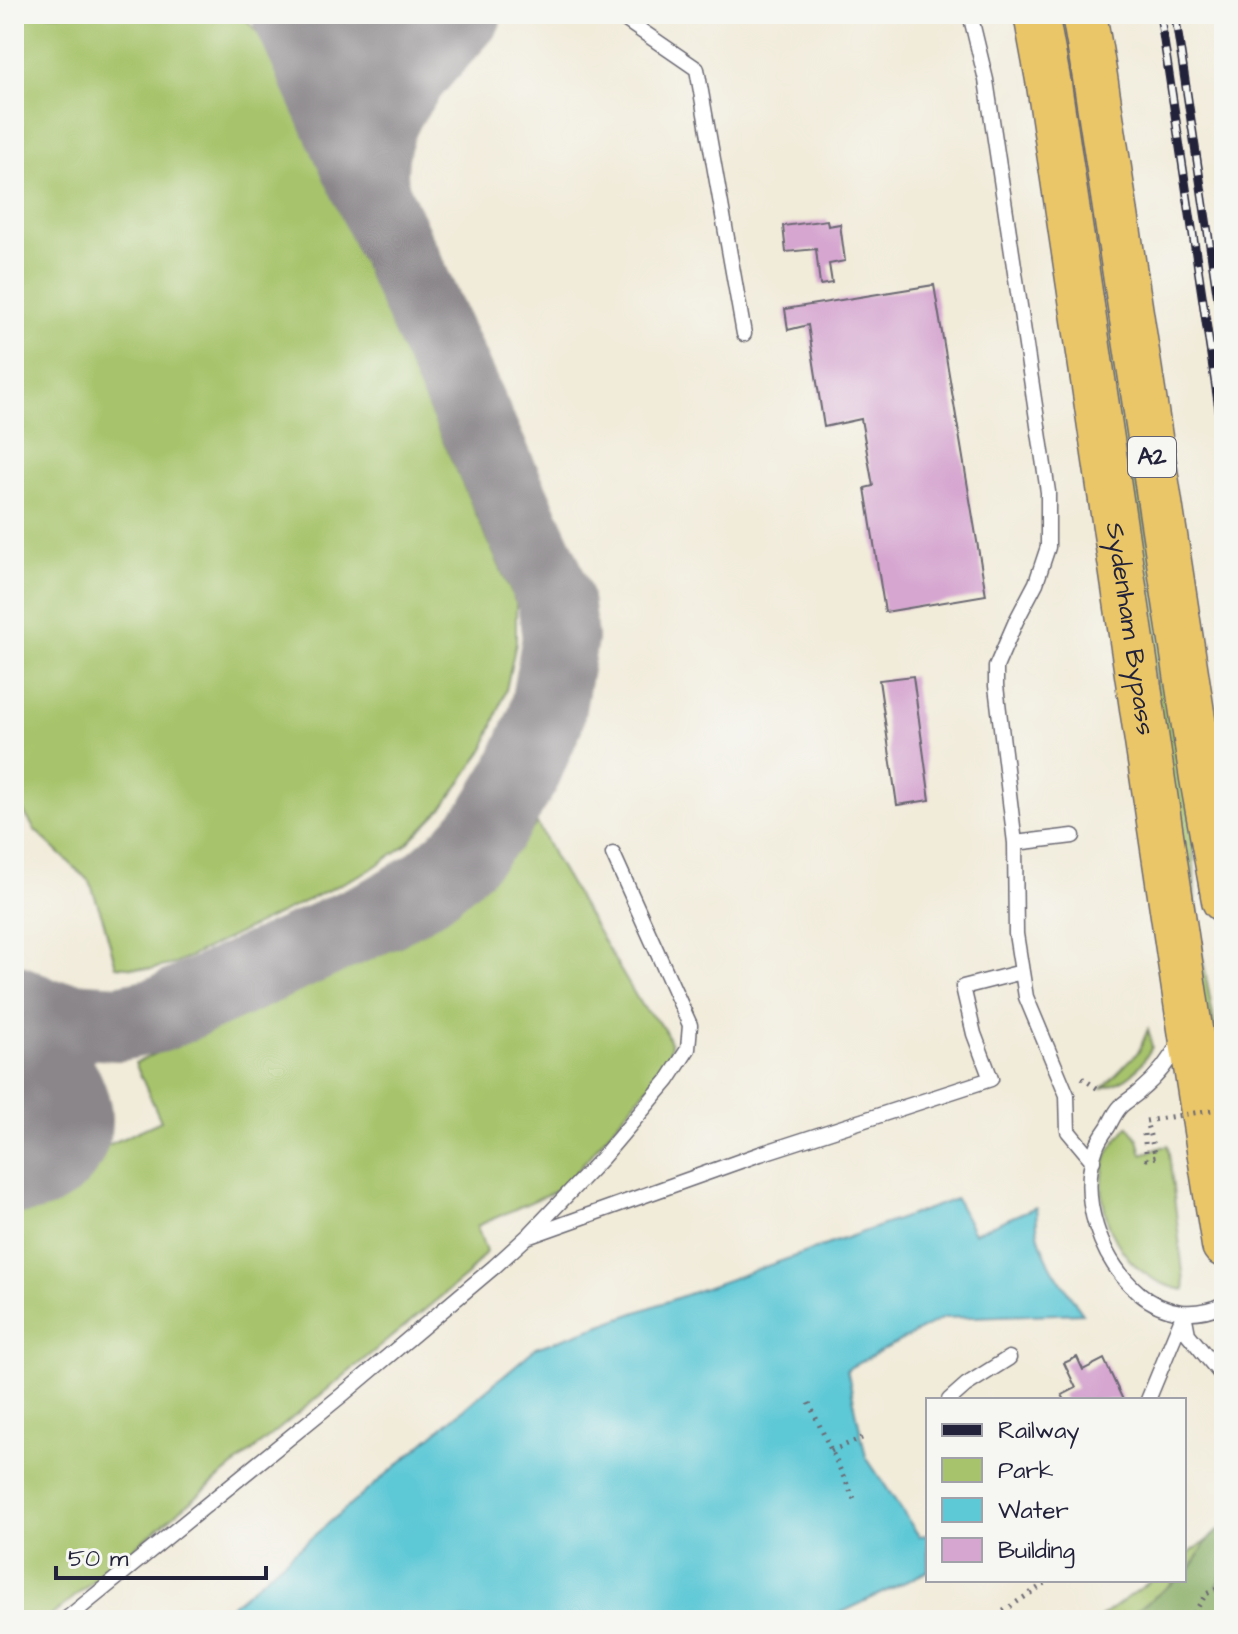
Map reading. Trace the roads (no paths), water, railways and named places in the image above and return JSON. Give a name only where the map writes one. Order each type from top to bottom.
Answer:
[{"type":"highway","name":"Sydenham Bypass","points":[[1036,14],[1224,1245]]},
{"type":"highway","name":"Sydenham Bypass","points":[[1084,14],[1202,778],[1224,900]]},
{"type":"lane","points":[[617,14],[697,69],[744,334]]},
{"type":"lane","points":[[970,14],[986,80],[1048,492],[1048,547],[1036,583],[996,667],[1015,843],[1016,934],[1026,997],[1067,1095],[1068,1131],[1093,1161]]},
{"type":"lane","points":[[1015,843],[1073,836]]},
{"type":"lane","points":[[65,1620],[494,1267],[602,1158],[668,1080],[688,1049],[690,1025],[613,854]]},
{"type":"lane","points":[[528,1236],[760,1154],[991,1079],[974,1034],[963,987],[1022,972]]},
{"type":"lane","points":[[1189,1024],[1157,1076],[1118,1110],[1097,1145],[1089,1200],[1100,1237],[1113,1262],[1130,1285],[1150,1302],[1168,1311],[1184,1313],[1224,1304]]},
{"type":"lane","points":[[1184,1313],[1188,1334],[1224,1378]]},
{"type":"lane","points":[[1149,1398],[1184,1313]]},
{"type":"lane","points":[[951,1398],[1009,1358]]},
{"type":"water","points":[[956,1199],[974,1233],[1036,1207],[1037,1230],[1045,1254],[1083,1313],[943,1318],[847,1369],[866,1457],[919,1536],[926,1535],[926,1572],[831,1620],[214,1620],[536,1348]]},
{"type":"railway","points":[[1160,14],[1224,442]]},
{"type":"railway","points":[[1175,14],[1224,339]]}]
